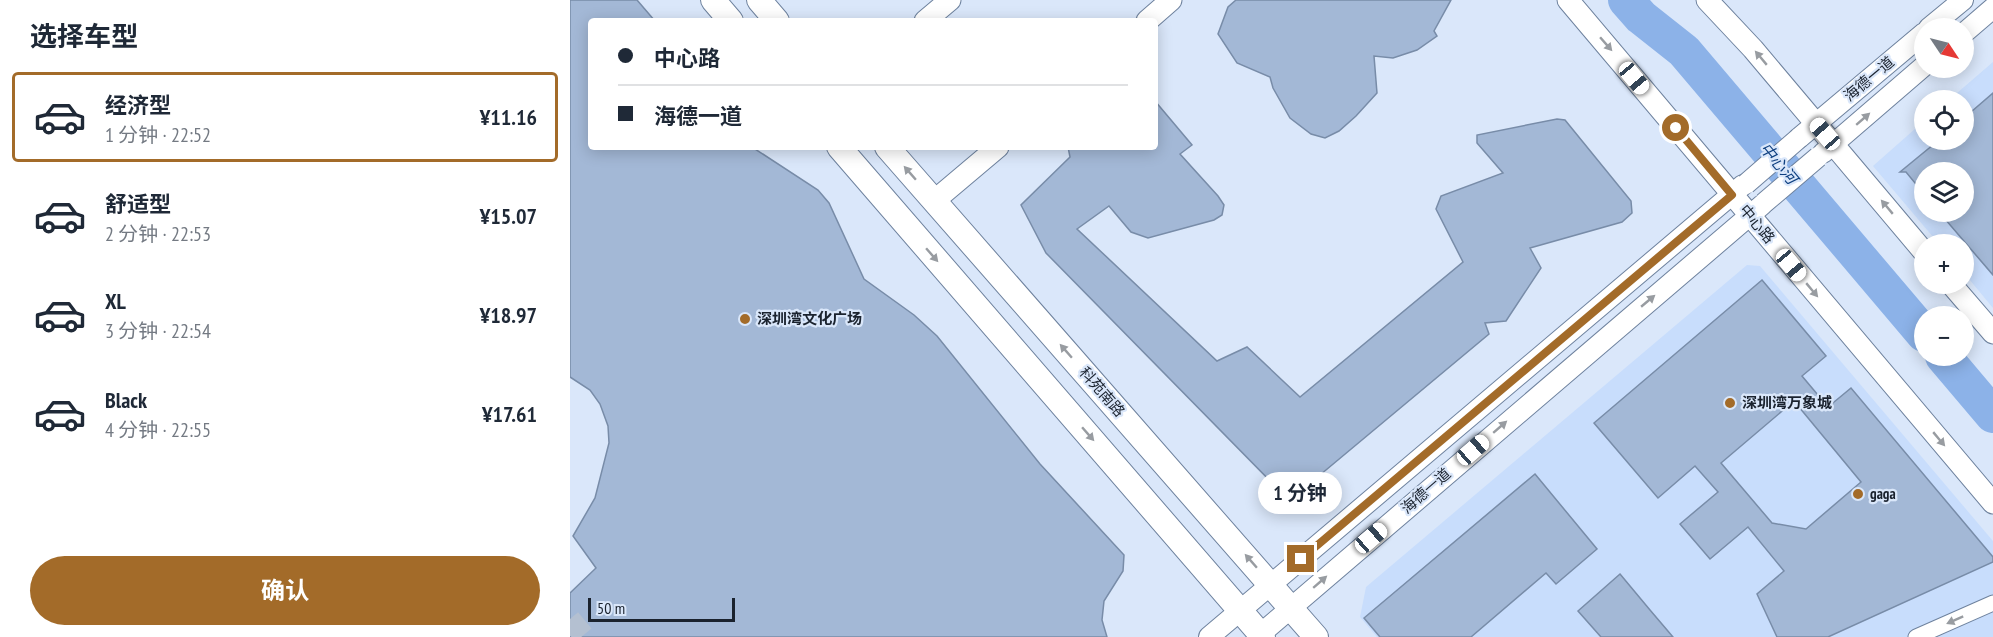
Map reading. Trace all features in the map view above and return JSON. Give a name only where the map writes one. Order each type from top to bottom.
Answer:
[{"type":"main road","points":[[713,0],[728,18]]},
{"type":"main road","points":[[759,0],[774,18]]},
{"type":"main road","points":[[929,18],[950,0]]},
{"type":"main road","points":[[1151,18],[1172,0]]},
{"type":"main road","name":"中心路","points":[[1568,0],[1757,209],[1993,503]]},
{"type":"main road","points":[[1707,0],[1816,124],[1826,151],[1914,242]]},
{"type":"main road","points":[[842,150],[1260,636]]},
{"type":"main road","name":"科苑南路","points":[[890,150],[1316,637]]},
{"type":"main road","points":[[934,201],[994,150]]},
{"type":"main road","points":[[1960,294],[1993,333]]},
{"type":"street","points":[[1941,18],[1963,0]]},
{"type":"street","points":[[1974,24],[1993,8]]},
{"type":"street","name":"海德一道","points":[[1209,637],[1914,41]]},
{"type":"street","name":"海德一道","points":[[1260,636],[1291,607],[1914,75]]},
{"type":"street","points":[[1916,637],[1993,603]]},
{"type":"shaded area","points":[[1993,62],[1993,308],[1974,285],[1974,234],[1931,234],[1920,222],[1974,222],[1974,162],[1914,162],[1914,214],[1873,166],[1914,130],[1914,150],[1974,150],[1974,90],[1961,90]]},
{"type":"shaded area","name":"深圳湾万象城","points":[[1747,265],[1760,266],[1993,541],[1993,637],[1377,637],[1360,617],[1366,587]]},
{"type":"building","name":"深圳湾文化广场","points":[[570,0],[637,0],[652,18],[588,18],[588,150],[757,150],[818,190],[829,203],[864,279],[914,315],[937,336],[1040,464],[1124,555],[1123,571],[1104,601],[1102,620],[1107,637],[570,637],[570,593],[596,568],[573,536],[595,498],[609,443],[608,426],[600,404],[590,390],[570,377]]},
{"type":"building","points":[[1236,0],[1451,0],[1434,31],[1437,36],[1417,50],[1393,58],[1374,56],[1377,93],[1339,131],[1325,138],[1311,134],[1290,118],[1273,88],[1270,77],[1237,63],[1218,34],[1228,7]]},
{"type":"building","points":[[1993,93],[1993,275],[1974,253],[1974,234],[1958,234],[1948,222],[1974,222],[1974,162],[1914,162],[1914,182],[1906,172],[1900,172],[1927,150],[1974,150],[1974,109]]},
{"type":"building","points":[[1158,105],[1192,145],[1180,154],[1218,196],[1224,205],[1222,215],[1214,220],[1148,238],[1131,232],[1109,206],[1077,229],[1217,361],[1247,347],[1300,397],[1463,262],[1436,209],[1441,196],[1503,173],[1477,143],[1477,135],[1557,119],[1565,120],[1631,201],[1632,213],[1622,222],[1530,248],[1541,268],[1506,321],[1485,323],[1489,334],[1296,495],[1278,489],[1046,253],[1021,205],[1070,157],[1069,150],[1158,150]]},
{"type":"building","points":[[1762,280],[1826,356],[1802,376],[1828,407],[1851,388],[1993,557],[1993,562],[1828,637],[1777,637],[1757,594],[1784,571],[1748,527],[1710,559],[1680,524],[1718,492],[1695,466],[1658,498],[1594,423]],"holes":[[[1794,401],[1861,482],[1806,529],[1772,523],[1721,463]]]},
{"type":"building","points":[[1535,474],[1597,549],[1556,584],[1546,573],[1471,637],[1380,637],[1364,618]]},
{"type":"building","points":[[1620,574],[1673,637],[1601,637],[1578,611]]},
{"type":"waterway","name":"中心河","points":[[1626,0],[1641,17],[1684,51],[1914,322]]},
{"type":"waterway","name":"中心河","points":[[1951,366],[1993,415]]},
{"type":"tunnel","points":[[570,619],[585,637]]},
{"type":"place","name":"深圳湾文化广场","points":[[745,319]]},
{"type":"place","name":"深圳湾万象城","points":[[1730,403]]},
{"type":"place","name":"gaga","points":[[1858,494]]},
{"type":"route","points":[[1301,559],[1732,195],[1676,128]]}]
